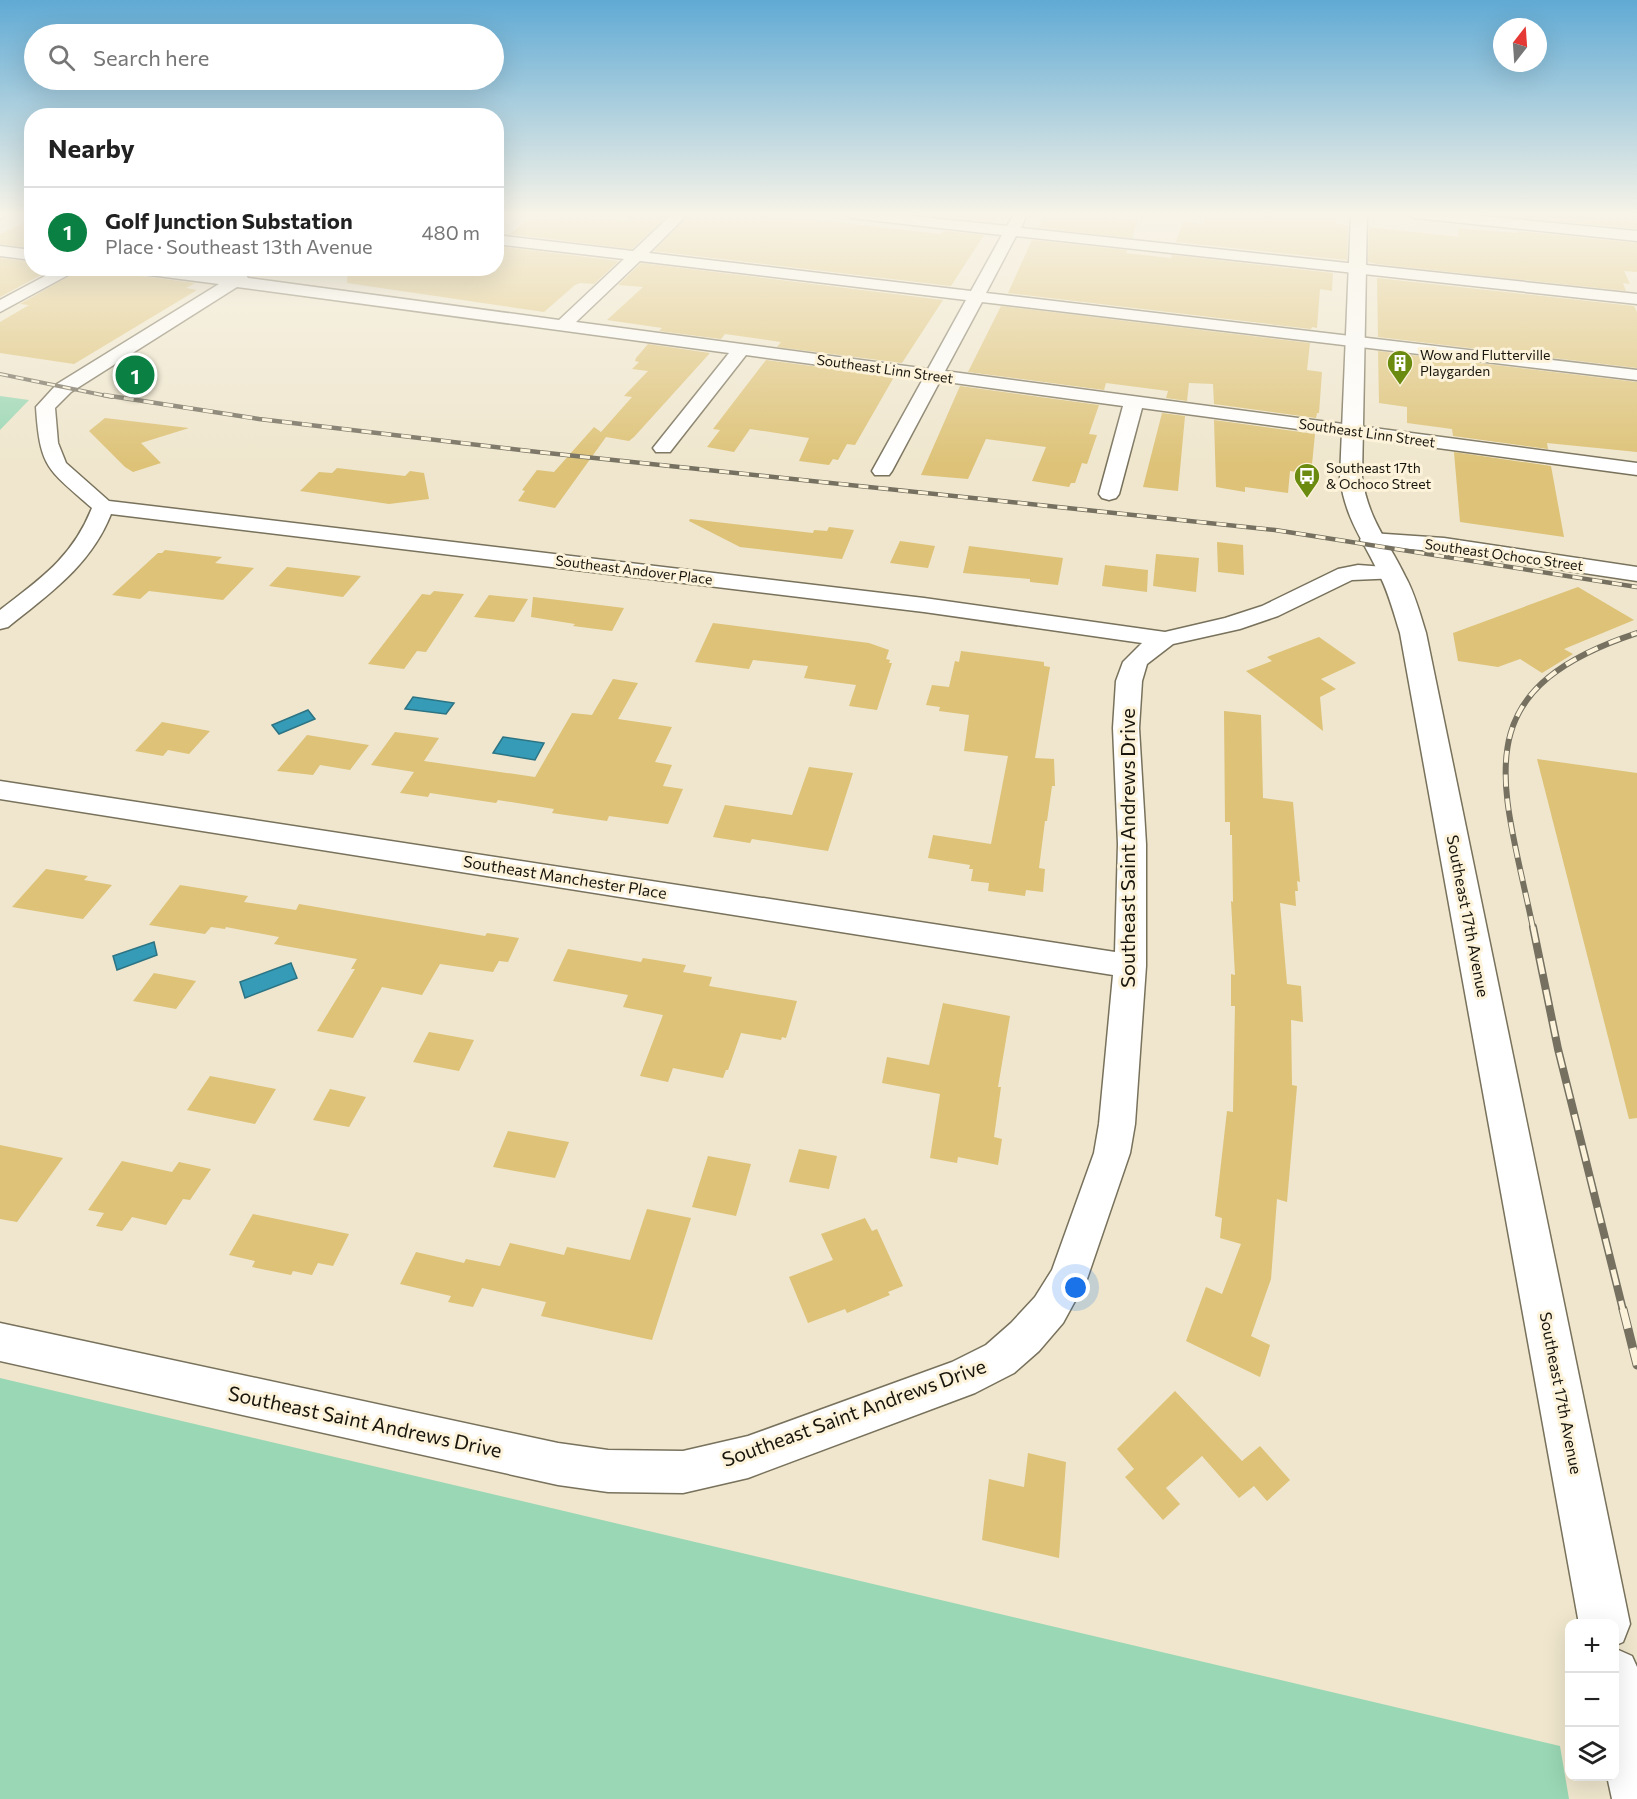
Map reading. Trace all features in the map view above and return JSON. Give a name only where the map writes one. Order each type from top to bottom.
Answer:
[{"type":"main road","name":"Southeast 17th Avenue","points":[[1356,298],[1351,478],[1353,498],[1357,514],[1391,573],[1405,603],[1423,677],[1604,1619]]},
{"type":"main road","points":[[1619,1700],[1637,1792]]},
{"type":"street","points":[[0,307],[17,298]]},
{"type":"street","points":[[0,622],[72,565],[95,532],[103,507],[57,466],[48,443],[45,406],[64,388],[208,298]]},
{"type":"street","name":"Southeast Linn Street","points":[[355,298],[1637,469]]},
{"type":"street","points":[[563,325],[592,298]]},
{"type":"street","points":[[882,471],[975,298]]},
{"type":"street","points":[[992,298],[1637,375]]},
{"type":"street","points":[[663,448],[741,350]]},
{"type":"street","points":[[1109,494],[1134,402]]},
{"type":"street","name":"Southeast Andover Place","points":[[103,507],[924,605],[1165,639]]},
{"type":"street","name":"Southeast Ochoco Street","points":[[1371,540],[1444,545],[1637,574]]},
{"type":"street","name":"Southeast Saint Andrews Drive","points":[[0,1342],[558,1464],[608,1471],[683,1472],[747,1457],[961,1379],[1000,1359],[1025,1337],[1049,1310],[1068,1279],[1112,1153],[1121,1086],[1131,966],[1132,844],[1126,728],[1129,681],[1135,662],[1165,639],[1232,624],[1270,611],[1346,574],[1391,573]]},
{"type":"street","name":"Southeast Manchester Place","points":[[0,790],[1131,966]]},
{"type":"green space","points":[[0,396],[29,400],[0,430]]},
{"type":"green space","points":[[0,1378],[1560,1746],[1569,1799],[0,1799]]},
{"type":"water","points":[[413,697],[454,703],[446,714],[405,709]]},
{"type":"water","points":[[308,710],[315,719],[279,734],[272,725]]},
{"type":"water","points":[[503,737],[544,743],[535,760],[493,753]]},
{"type":"water","points":[[154,942],[157,955],[117,970],[113,956]]},
{"type":"water","points":[[291,963],[297,978],[245,998],[240,982]]},
{"type":"building","points":[[31,298],[184,298],[74,364],[0,353],[0,322],[29,305],[20,304]]},
{"type":"building","points":[[449,298],[560,298],[544,312]]},
{"type":"building","points":[[631,298],[926,298],[943,300],[902,363],[777,347],[781,342],[725,334],[721,339],[659,331],[662,328],[607,320]]},
{"type":"building","points":[[1050,298],[1319,298],[1317,328],[1312,327],[1311,329]]},
{"type":"building","points":[[1377,298],[1560,298],[1634,306],[1637,312],[1637,368],[1378,337]]},
{"type":"building","points":[[1001,306],[1310,343],[1307,370],[1322,372],[1319,413],[1316,418],[1214,404],[1213,384],[1189,383],[1187,401],[1166,398],[1168,391],[1106,383],[1104,390],[968,372]]},
{"type":"building","points":[[648,344],[710,353],[634,437],[629,441],[606,437],[555,508],[518,501],[525,491],[522,490],[537,470],[554,472],[594,427],[601,432],[632,397],[624,396],[648,371],[632,369],[639,362],[635,361],[636,358]]},
{"type":"building","points":[[1378,351],[1637,382],[1637,452],[1547,443],[1548,449],[1453,436],[1452,429],[1407,423],[1407,407],[1379,403]]},
{"type":"building","points":[[766,360],[894,377],[855,445],[847,444],[838,460],[833,459],[829,465],[799,461],[809,438],[750,429],[734,452],[707,447],[720,430],[713,429]]},
{"type":"building","points":[[960,386],[1099,405],[1089,434],[1097,435],[1087,464],[1082,463],[1075,483],[1071,483],[1069,487],[1032,481],[1046,447],[986,439],[968,479],[921,475]]},
{"type":"building","points":[[1162,413],[1185,416],[1178,491],[1143,487]]},
{"type":"building","points":[[105,418],[189,428],[141,443],[161,463],[133,472],[89,431]]},
{"type":"building","points":[[1214,420],[1315,434],[1311,474],[1290,471],[1288,493],[1245,487],[1245,492],[1216,487]]},
{"type":"building","points":[[1454,452],[1551,466],[1564,537],[1460,522]]},
{"type":"building","points":[[337,468],[405,476],[410,471],[424,473],[429,499],[389,504],[300,491],[319,472],[332,473]]},
{"type":"building","points":[[690,519],[813,533],[814,530],[827,531],[829,527],[854,530],[842,559],[740,547],[689,521]]},
{"type":"building","points":[[900,541],[935,546],[928,568],[890,563]]},
{"type":"building","points":[[1217,542],[1243,545],[1244,575],[1218,572]]},
{"type":"building","points":[[969,546],[1063,558],[1058,585],[1030,582],[1030,579],[963,573]]},
{"type":"building","points":[[165,550],[222,557],[215,563],[254,568],[223,600],[149,591],[140,599],[112,595],[158,553]]},
{"type":"building","points":[[1156,554],[1199,558],[1196,592],[1153,586]]},
{"type":"building","points":[[1105,565],[1148,570],[1147,592],[1102,586]]},
{"type":"building","points":[[287,567],[361,576],[343,597],[269,586]]},
{"type":"building","points":[[1578,587],[1634,620],[1564,649],[1573,654],[1542,673],[1520,659],[1498,667],[1458,661],[1453,633]]},
{"type":"building","points":[[434,591],[464,594],[426,652],[417,651],[404,669],[368,664],[422,594],[430,595]]},
{"type":"building","points":[[489,595],[528,599],[514,622],[474,617]]},
{"type":"building","points":[[533,597],[624,608],[612,631],[531,617]]},
{"type":"building","points":[[713,623],[869,643],[889,650],[886,659],[892,663],[877,710],[849,706],[856,685],[804,678],[808,666],[753,660],[749,669],[695,662]]},
{"type":"building","points":[[1319,637],[1356,663],[1321,679],[1336,689],[1320,697],[1323,731],[1246,671],[1272,661],[1267,657]]},
{"type":"building","points":[[961,651],[1044,662],[1044,666],[1050,667],[1035,758],[1054,759],[1055,786],[1052,786],[1047,821],[1045,821],[1039,868],[1045,869],[1043,892],[1026,890],[1025,896],[988,891],[989,883],[971,881],[973,869],[969,869],[970,865],[928,858],[933,835],[991,844],[1008,756],[964,751],[969,715],[939,711],[940,707],[926,705],[932,685],[949,687],[955,661],[959,662]]},
{"type":"building","points":[[613,679],[638,683],[618,719],[672,727],[655,762],[672,765],[663,786],[683,789],[668,824],[609,816],[607,821],[552,813],[554,809],[498,800],[496,803],[430,793],[428,797],[400,793],[414,772],[371,765],[395,732],[439,738],[424,761],[535,777],[572,713],[592,715]]},
{"type":"building","points":[[1224,711],[1261,715],[1263,798],[1293,802],[1300,882],[1297,881],[1298,891],[1295,891],[1296,906],[1280,903],[1287,984],[1301,986],[1303,1022],[1291,1020],[1292,1085],[1297,1086],[1287,1202],[1277,1199],[1271,1279],[1251,1336],[1270,1345],[1260,1377],[1186,1341],[1206,1287],[1222,1294],[1241,1244],[1220,1238],[1222,1218],[1215,1216],[1227,1111],[1233,1112],[1235,1006],[1231,1006],[1231,974],[1235,975],[1231,901],[1233,902],[1232,835],[1230,835],[1230,822],[1225,822]]},
{"type":"building","points":[[162,722],[210,731],[189,754],[168,750],[163,756],[135,751]]},
{"type":"building","points":[[307,735],[369,745],[350,770],[320,765],[313,775],[277,771]]},
{"type":"building","points":[[1537,759],[1637,773],[1637,1118],[1629,1119]]},
{"type":"building","points":[[809,767],[853,773],[828,851],[752,839],[750,843],[713,837],[725,805],[792,815]]},
{"type":"building","points":[[46,869],[88,876],[84,880],[112,885],[83,919],[12,907]]},
{"type":"building","points":[[180,885],[248,896],[244,902],[296,910],[299,904],[485,936],[487,933],[519,938],[508,962],[499,961],[493,972],[440,964],[422,995],[382,987],[353,1038],[317,1031],[355,969],[351,969],[357,959],[274,944],[279,937],[226,927],[225,929],[211,927],[205,934],[149,925]]},
{"type":"building","points":[[568,949],[641,962],[643,958],[686,965],[683,972],[712,977],[709,986],[797,1001],[786,1038],[782,1037],[781,1040],[741,1033],[723,1078],[673,1068],[668,1082],[640,1076],[663,1015],[623,1007],[628,995],[553,981]]},
{"type":"building","points":[[154,973],[196,981],[176,1009],[133,1001]]},
{"type":"building","points":[[943,1003],[1010,1016],[998,1087],[1001,1087],[994,1137],[1002,1139],[998,1165],[958,1157],[957,1163],[930,1158],[940,1094],[882,1083],[887,1057],[929,1065]]},
{"type":"building","points":[[429,1032],[474,1040],[459,1071],[413,1062]]},
{"type":"building","points":[[210,1076],[276,1089],[255,1124],[187,1110]]},
{"type":"building","points":[[330,1089],[366,1097],[349,1127],[313,1120]]},
{"type":"building","points":[[508,1131],[569,1142],[555,1178],[493,1167]]},
{"type":"building","points":[[0,1145],[63,1158],[17,1222],[0,1219]]},
{"type":"building","points":[[799,1149],[837,1156],[829,1189],[789,1182]]},
{"type":"building","points":[[708,1156],[751,1164],[736,1216],[692,1207]]},
{"type":"building","points":[[122,1161],[172,1172],[179,1162],[211,1169],[190,1200],[183,1199],[166,1225],[132,1217],[122,1231],[96,1226],[104,1213],[88,1210]]},
{"type":"building","points":[[647,1209],[691,1218],[652,1340],[541,1316],[546,1302],[482,1288],[473,1307],[448,1302],[451,1296],[400,1284],[416,1252],[464,1263],[466,1259],[500,1266],[510,1243],[564,1255],[567,1247],[630,1260]]},
{"type":"building","points":[[253,1214],[349,1234],[333,1266],[318,1263],[312,1275],[293,1271],[291,1275],[252,1267],[255,1261],[229,1255]]},
{"type":"building","points":[[865,1218],[872,1231],[877,1229],[903,1286],[888,1292],[890,1295],[847,1313],[845,1309],[808,1323],[789,1277],[833,1260],[821,1234]]},
{"type":"building","points":[[1175,1391],[1242,1461],[1260,1446],[1290,1480],[1267,1501],[1254,1486],[1239,1498],[1202,1456],[1166,1488],[1180,1504],[1163,1520],[1125,1477],[1134,1469],[1117,1449]]},
{"type":"building","points":[[1028,1453],[1066,1462],[1059,1558],[982,1540],[989,1479],[1024,1487]]},
{"type":"railway","points":[[0,374],[112,397]]},
{"type":"railway","points":[[104,395],[259,419],[538,452],[1275,530],[1637,587]]},
{"type":"railway","points":[[1533,928],[1512,829],[1506,786],[1507,748],[1518,714],[1542,683],[1580,656],[1637,633]]},
{"type":"railway","points":[[1533,927],[1558,1049],[1623,1310]]},
{"type":"railway","points":[[1623,1309],[1637,1365]]},
{"type":"place","name":"Golf Junction Substation","points":[[135,375]]},
{"type":"place","name":"Wow and Flutterville Playgarden","points":[[1400,386]]},
{"type":"place","name":"Southeast 17th & Ochoco Street","points":[[1307,499]]}]
